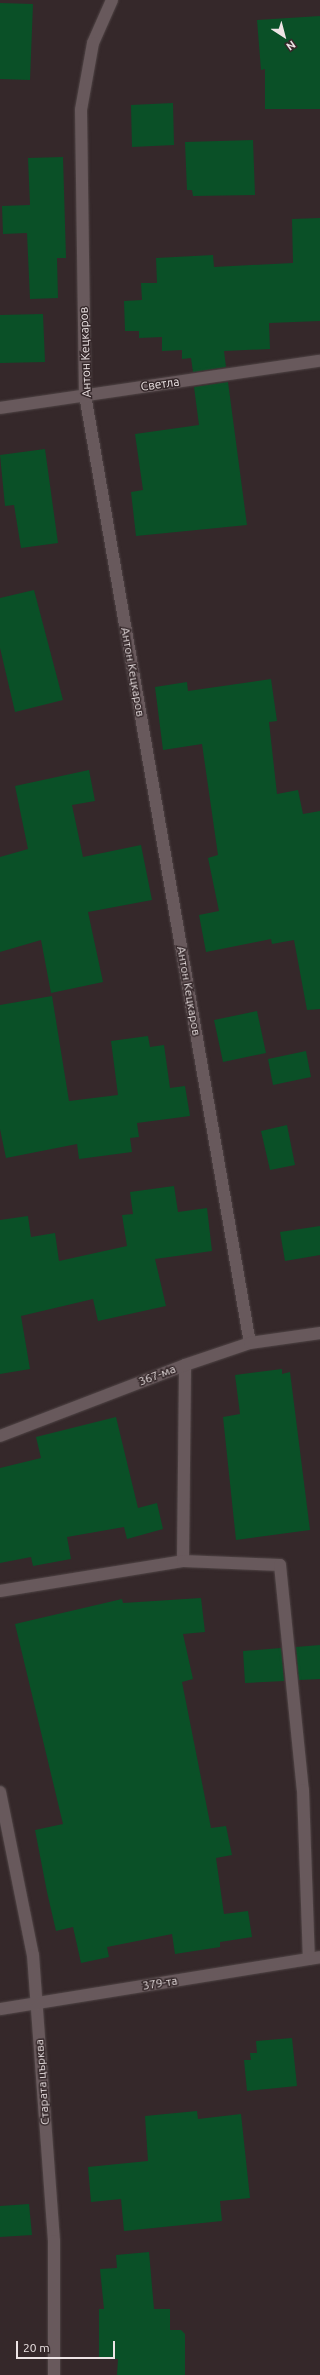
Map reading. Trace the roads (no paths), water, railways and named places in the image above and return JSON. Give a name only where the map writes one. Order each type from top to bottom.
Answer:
[{"type":"street","name":"Антон Кецкаров","points":[[112,0],[93,43],[81,110],[85,395],[250,1343]]},
{"type":"street","name":"Светла","points":[[0,408],[320,361]]},
{"type":"street","name":"367-ма","points":[[0,1436],[185,1364],[250,1343],[320,1334]]},
{"type":"street","points":[[183,1561],[185,1364]]},
{"type":"street","points":[[0,1591],[183,1561],[280,1565],[303,1790],[314,1958]]},
{"type":"street","name":"Старата църква","points":[[0,1792],[33,1955],[54,2241],[54,2375]]},
{"type":"street","name":"379-та","points":[[0,2009],[314,1958]]}]
